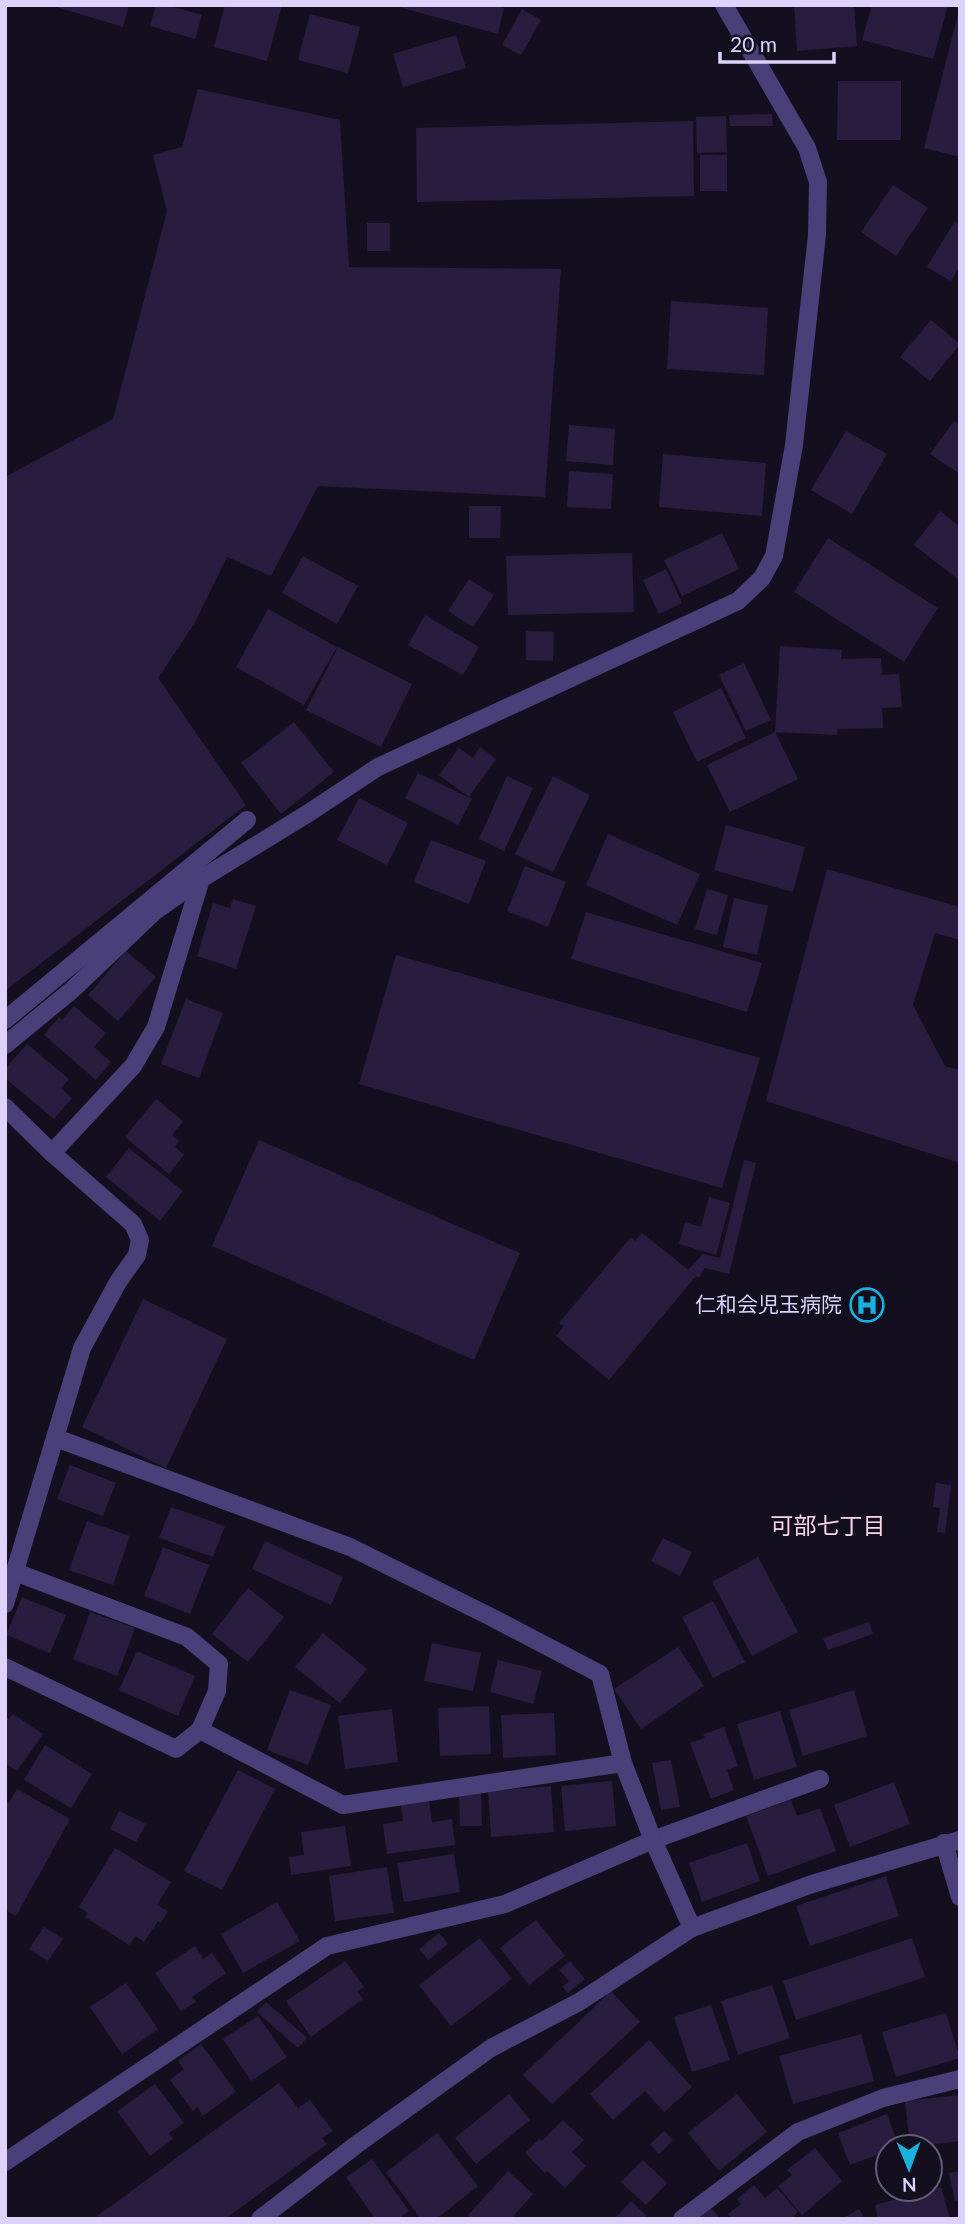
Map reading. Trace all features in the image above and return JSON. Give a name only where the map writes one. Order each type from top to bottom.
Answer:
[{"type":"street","points":[[5,1045],[72,990],[154,912],[201,879],[378,767],[738,601],[762,578],[774,556],[794,445],[817,235],[818,182],[807,148],[724,5]]},
{"type":"street","points":[[5,1020],[247,820]]},
{"type":"street","points":[[52,1153],[133,1066],[156,1027],[201,879]]},
{"type":"street","points":[[5,1107],[52,1153],[133,1224],[140,1240],[137,1255],[118,1282],[82,1348],[5,1604]]},
{"type":"street","points":[[56,1438],[350,1547],[600,1674],[623,1763],[692,1928]]},
{"type":"street","points":[[5,1667],[176,1749],[200,1730],[217,1692],[219,1664],[187,1637],[15,1572]]},
{"type":"street","points":[[200,1730],[343,1805],[623,1763]]},
{"type":"street","points":[[5,2162],[327,1946],[505,1904],[653,1840],[820,1779]]},
{"type":"street","points":[[260,2219],[356,2145],[491,2048],[579,2002],[692,1928],[812,1884],[952,1841],[960,1897]]},
{"type":"street","points":[[682,2219],[685,2214],[798,2132],[883,2098],[960,2079]]},
{"type":"building","points":[[50,5],[129,5],[123,27]]},
{"type":"building","points":[[156,5],[167,5],[202,15],[195,39],[150,26]]},
{"type":"building","points":[[225,5],[282,5],[267,61],[214,47]]},
{"type":"building","points":[[494,5],[504,8],[498,34],[395,6]]},
{"type":"building","points":[[794,5],[854,5],[857,46],[797,51]]},
{"type":"building","points":[[872,5],[948,5],[933,59],[862,40]]},
{"type":"building","points":[[522,9],[541,20],[521,55],[502,45]]},
{"type":"building","points":[[960,10],[960,157],[924,148]]},
{"type":"building","points":[[310,14],[360,27],[348,73],[298,60]]},
{"type":"building","points":[[456,35],[466,68],[403,87],[393,54]]},
{"type":"building","points":[[838,81],[901,81],[901,140],[837,140]]},
{"type":"building","points":[[198,89],[340,120],[349,267],[561,269],[545,497],[318,486],[271,576],[227,557],[194,624],[158,678],[246,805],[5,991],[5,477],[113,419],[167,211],[153,155],[182,147]]},
{"type":"building","points":[[772,114],[773,126],[730,126],[729,115]]},
{"type":"building","points":[[726,116],[727,152],[697,153],[696,117]]},
{"type":"building","points":[[693,121],[694,196],[417,202],[416,128]]},
{"type":"building","points":[[700,155],[727,155],[727,191],[700,191]]},
{"type":"building","points":[[893,185],[928,208],[896,256],[861,232]]},
{"type":"building","points":[[955,221],[960,224],[960,266],[951,281],[927,267]]},
{"type":"building","points":[[367,223],[390,223],[390,251],[367,251]]},
{"type":"building","points":[[671,301],[768,308],[764,375],[667,369]]},
{"type":"building","points":[[931,320],[960,344],[930,381],[900,357]]},
{"type":"building","points":[[954,421],[960,425],[960,474],[930,454]]},
{"type":"building","points":[[569,425],[615,429],[613,465],[566,461]]},
{"type":"building","points":[[846,431],[887,454],[852,514],[811,490]]},
{"type":"building","points":[[663,454],[766,463],[762,516],[659,507]]},
{"type":"building","points":[[569,471],[613,474],[611,509],[567,507]]},
{"type":"building","points":[[469,506],[501,506],[500,538],[469,538]]},
{"type":"building","points":[[940,511],[960,527],[960,581],[914,545]]},
{"type":"building","points":[[722,533],[739,569],[682,596],[664,560]]},
{"type":"building","points":[[828,538],[938,608],[904,662],[794,592]]},
{"type":"building","points":[[632,553],[634,612],[508,615],[506,556]]},
{"type":"building","points":[[303,556],[358,586],[337,624],[282,593]]},
{"type":"building","points":[[666,569],[682,603],[659,614],[643,580]]},
{"type":"building","points":[[469,579],[494,595],[473,627],[448,611]]},
{"type":"building","points":[[268,609],[337,647],[304,705],[236,667]]},
{"type":"building","points":[[425,615],[479,647],[463,675],[408,645]]},
{"type":"building","points":[[526,631],[554,632],[553,661],[526,660]]},
{"type":"building","points":[[780,646],[842,650],[841,659],[881,658],[882,675],[899,674],[902,707],[882,708],[883,728],[837,729],[837,735],[775,732]]},
{"type":"building","points":[[338,647],[412,684],[381,747],[306,710]]},
{"type":"building","points":[[744,663],[771,720],[746,731],[719,675]]},
{"type":"building","points":[[721,688],[746,738],[697,762],[673,712]]},
{"type":"building","points":[[294,722],[334,772],[281,814],[241,763]]},
{"type":"building","points":[[775,732],[798,779],[730,812],[707,765]]},
{"type":"building","points":[[480,747],[496,759],[469,797],[439,775],[459,748],[473,758]]},
{"type":"building","points":[[418,773],[472,799],[458,825],[405,798]]},
{"type":"building","points":[[507,776],[533,788],[504,851],[479,839]]},
{"type":"building","points":[[553,776],[590,795],[553,872],[515,854]]},
{"type":"building","points":[[359,798],[408,823],[387,865],[337,840]]},
{"type":"building","points":[[726,825],[805,847],[793,892],[714,870]]},
{"type":"building","points":[[608,834],[700,874],[677,925],[586,885]]},
{"type":"building","points":[[431,840],[486,861],[469,904],[414,882]]},
{"type":"building","points":[[525,866],[566,882],[548,927],[507,911]]},
{"type":"building","points":[[827,869],[960,907],[960,940],[935,933],[913,1005],[945,1066],[960,1070],[960,1163],[766,1101]]},
{"type":"building","points":[[707,889],[728,895],[717,935],[695,929]]},
{"type":"building","points":[[734,898],[768,906],[757,955],[723,947]]},
{"type":"building","points":[[233,899],[256,906],[236,969],[197,956],[213,903],[230,908]]},
{"type":"building","points":[[586,912],[762,963],[747,1012],[571,959]]},
{"type":"building","points":[[126,951],[156,977],[118,1021],[88,995]]},
{"type":"building","points":[[396,955],[760,1058],[722,1188],[359,1084]]},
{"type":"building","points":[[186,999],[223,1013],[199,1078],[161,1064]]},
{"type":"building","points":[[74,1006],[106,1033],[94,1047],[111,1062],[96,1080],[44,1035],[59,1017],[62,1020]]},
{"type":"building","points":[[27,1044],[69,1079],[61,1088],[72,1098],[54,1119],[5,1078],[5,1069]]},
{"type":"building","points":[[156,1099],[183,1121],[172,1135],[179,1141],[175,1147],[184,1155],[169,1174],[125,1137]]},
{"type":"building","points":[[259,1140],[520,1253],[474,1360],[212,1246]]},
{"type":"building","points":[[129,1148],[183,1191],[160,1221],[106,1177]]},
{"type":"building","points":[[744,1160],[756,1163],[729,1274],[705,1268],[699,1278],[688,1270],[703,1254],[720,1258]]},
{"type":"building","points":[[709,1197],[730,1203],[716,1255],[679,1244],[685,1222],[701,1227]]},
{"type":"building","points":[[642,1233],[696,1276],[609,1380],[556,1336],[564,1326],[559,1323],[631,1237],[635,1241]]},
{"type":"building","points":[[143,1299],[227,1339],[166,1468],[82,1427]]},
{"type":"building","points":[[70,1465],[116,1483],[103,1516],[57,1499]]},
{"type":"building","points":[[936,1483],[951,1485],[945,1533],[937,1532],[940,1508],[933,1507]]},
{"type":"building","points":[[171,1507],[225,1526],[213,1557],[159,1538]]},
{"type":"building","points":[[87,1521],[130,1536],[113,1585],[69,1570]]},
{"type":"building","points":[[663,1538],[692,1552],[680,1576],[651,1561]]},
{"type":"building","points":[[265,1541],[343,1577],[331,1605],[252,1569]]},
{"type":"building","points":[[163,1547],[209,1565],[190,1614],[144,1596]]},
{"type":"building","points":[[758,1557],[798,1632],[752,1656],[712,1582]]},
{"type":"building","points":[[248,1588],[284,1617],[248,1662],[212,1634]]},
{"type":"building","points":[[22,1597],[66,1615],[50,1653],[6,1635]]},
{"type":"building","points":[[713,1601],[745,1662],[713,1678],[682,1617]]},
{"type":"building","points":[[90,1612],[135,1628],[117,1676],[73,1659]]},
{"type":"building","points":[[869,1622],[873,1634],[828,1650],[823,1638]]},
{"type":"building","points":[[323,1633],[367,1669],[340,1703],[295,1667]]},
{"type":"building","points":[[432,1643],[481,1653],[473,1691],[424,1681]]},
{"type":"building","points":[[678,1647],[704,1686],[641,1729],[614,1689]]},
{"type":"building","points":[[137,1651],[195,1676],[178,1716],[119,1690]]},
{"type":"building","points":[[498,1660],[542,1671],[533,1704],[490,1692]]},
{"type":"building","points":[[290,1690],[331,1705],[308,1765],[267,1750]]},
{"type":"building","points":[[854,1690],[867,1736],[803,1756],[789,1710]]},
{"type":"building","points":[[489,1706],[491,1754],[440,1756],[438,1708]]},
{"type":"building","points":[[392,1709],[398,1762],[345,1769],[338,1716]]},
{"type":"building","points":[[780,1711],[797,1767],[754,1780],[737,1724]]},
{"type":"building","points":[[554,1713],[556,1755],[503,1758],[501,1715]]},
{"type":"building","points":[[13,1714],[43,1734],[17,1771],[5,1763],[5,1717],[9,1719]]},
{"type":"building","points":[[724,1727],[738,1766],[727,1770],[734,1790],[711,1799],[690,1743],[705,1738],[703,1734]]},
{"type":"building","points":[[45,1745],[92,1774],[71,1808],[24,1780]]},
{"type":"building","points":[[671,1760],[680,1807],[661,1810],[652,1763]]},
{"type":"building","points":[[238,1770],[275,1789],[222,1890],[184,1871]]},
{"type":"building","points":[[612,1781],[616,1826],[565,1831],[561,1786]]},
{"type":"building","points":[[894,1782],[910,1824],[850,1847],[834,1805]]},
{"type":"building","points":[[551,1786],[554,1832],[491,1837],[488,1791]]},
{"type":"building","points":[[17,1789],[70,1819],[16,1916],[5,1910],[5,1801],[9,1803]]},
{"type":"building","points":[[481,1793],[482,1826],[460,1826],[459,1794]]},
{"type":"building","points":[[791,1800],[797,1816],[820,1808],[836,1851],[768,1876],[746,1816]]},
{"type":"building","points":[[429,1801],[432,1822],[452,1819],[455,1845],[387,1854],[383,1824],[403,1821],[401,1805]]},
{"type":"building","points":[[119,1811],[146,1824],[136,1842],[110,1829]]},
{"type":"building","points":[[345,1826],[351,1866],[291,1875],[289,1857],[304,1855],[301,1832]]},
{"type":"building","points":[[747,1843],[760,1881],[702,1902],[689,1863]]},
{"type":"building","points":[[115,1848],[171,1882],[157,1905],[168,1911],[144,1942],[135,1936],[129,1945],[85,1917],[88,1913],[79,1907]]},
{"type":"building","points":[[454,1854],[460,1892],[404,1902],[397,1863]]},
{"type":"building","points":[[387,1867],[394,1913],[335,1921],[329,1876]]},
{"type":"building","points":[[886,1876],[899,1916],[810,1946],[796,1906]]},
{"type":"building","points":[[277,1902],[300,1941],[243,1973],[221,1934]]},
{"type":"building","points":[[536,1920],[565,1956],[529,1985],[500,1948]]},
{"type":"building","points":[[44,1927],[63,1939],[48,1961],[29,1949]]},
{"type":"building","points":[[439,1933],[448,1944],[428,1960],[419,1949]]},
{"type":"building","points":[[480,1938],[512,1979],[451,2026],[419,1985]]},
{"type":"building","points":[[912,1938],[925,1977],[796,2020],[783,1981]]},
{"type":"building","points":[[195,1946],[203,1959],[212,1953],[226,1973],[192,1997],[196,2002],[181,2011],[155,1973]]},
{"type":"building","points":[[345,1961],[364,1987],[357,1991],[363,1999],[311,2037],[286,2001]]},
{"type":"building","points":[[570,1961],[585,1979],[568,1993],[562,1987],[569,1981],[559,1970]]},
{"type":"building","points":[[126,1983],[158,2029],[122,2054],[90,2007]]},
{"type":"building","points":[[772,1985],[790,2038],[738,2055],[721,2001]]},
{"type":"building","points":[[611,1991],[640,2022],[552,2104],[523,2075]]},
{"type":"building","points":[[266,2002],[307,2038],[298,2048],[257,2012]]},
{"type":"building","points":[[711,2005],[730,2060],[692,2072],[674,2017]]},
{"type":"building","points":[[946,2013],[960,2058],[896,2077],[882,2032]]},
{"type":"building","points":[[258,2016],[287,2057],[251,2081],[223,2039]]},
{"type":"building","points":[[861,2034],[874,2081],[793,2104],[779,2056]]},
{"type":"building","points":[[649,2040],[692,2087],[664,2112],[645,2091],[613,2120],[590,2094]]},
{"type":"building","points":[[201,2044],[236,2092],[203,2116],[197,2107],[193,2111],[170,2080],[184,2069],[178,2061]]},
{"type":"building","points":[[279,2083],[298,2108],[310,2100],[333,2131],[322,2138],[327,2144],[225,2219],[93,2219]]},
{"type":"building","points":[[155,2084],[184,2123],[169,2133],[173,2139],[150,2156],[117,2111]]},
{"type":"building","points":[[509,2094],[530,2120],[476,2164],[455,2138]]},
{"type":"building","points":[[737,2094],[767,2132],[719,2171],[688,2133]]},
{"type":"building","points":[[960,2095],[960,2141],[944,2143],[944,2133],[908,2133],[905,2101]]},
{"type":"building","points":[[887,2114],[894,2133],[874,2133],[874,2156],[850,2165],[838,2133]]},
{"type":"building","points":[[563,2120],[584,2140],[572,2152],[586,2166],[565,2188],[525,2153]]},
{"type":"building","points":[[664,2131],[673,2140],[659,2154],[650,2144]]},
{"type":"building","points":[[437,2133],[478,2186],[436,2219],[421,2219],[386,2172]]},
{"type":"building","points":[[815,2148],[842,2181],[802,2215],[778,2186],[792,2175],[787,2170]]},
{"type":"building","points":[[372,2159],[409,2211],[398,2219],[375,2219],[346,2177]]},
{"type":"building","points":[[643,2160],[667,2183],[646,2205],[621,2182]]},
{"type":"building","points":[[508,2171],[533,2194],[511,2219],[472,2219],[468,2215]]},
{"type":"building","points":[[960,2171],[960,2200],[955,2201],[949,2173]]},
{"type":"building","points":[[754,2185],[765,2198],[777,2188],[798,2212],[790,2219],[732,2219],[728,2214],[741,2204],[737,2199]]},
{"type":"building","points":[[944,2198],[950,2219],[878,2219],[875,2205],[944,2203]]},
{"type":"building","points":[[631,2201],[650,2219],[614,2219]]},
{"type":"building","points":[[709,2206],[721,2219],[695,2219]]},
{"type":"building","points":[[859,2209],[865,2219],[842,2219]]},
{"type":"place","name":"仁和会児玉病院","points":[[867,1305]]},
{"type":"district","name":"可部七丁目","points":[[828,1526]]}]
